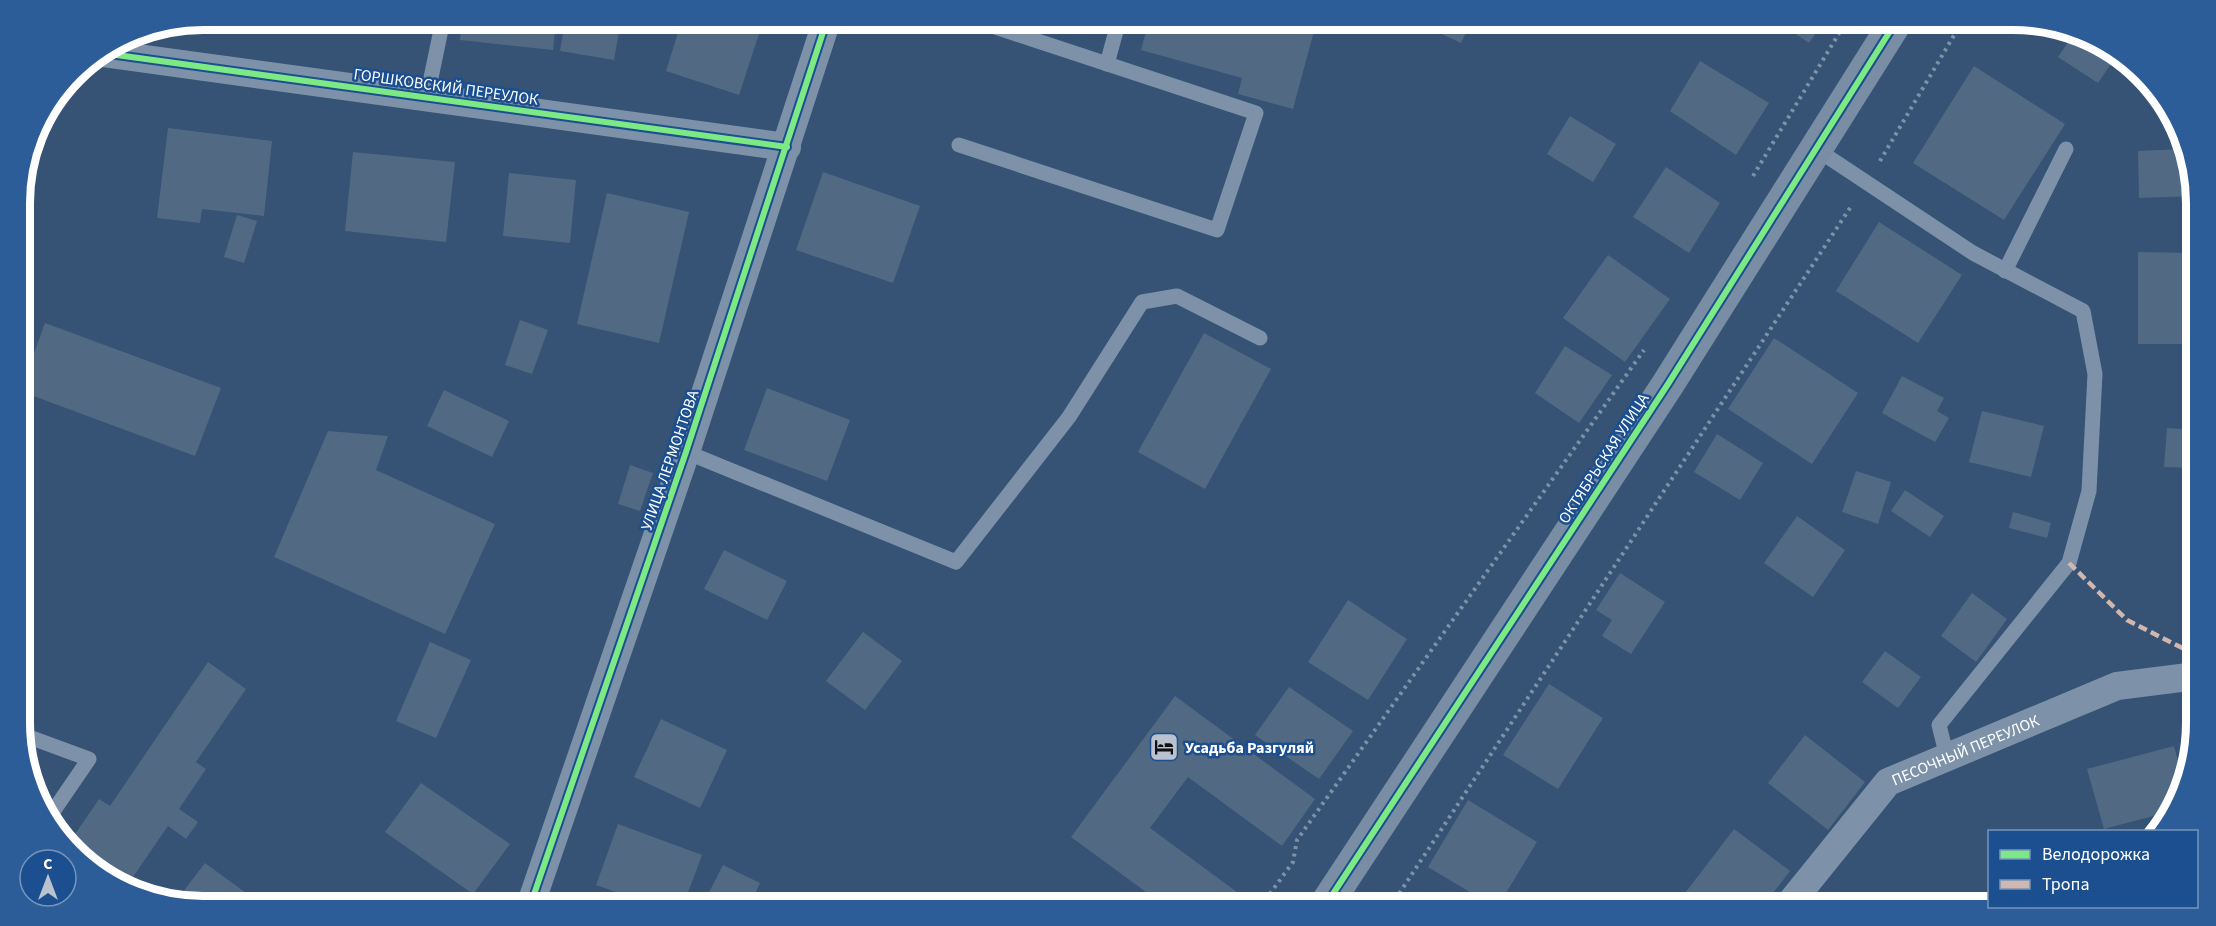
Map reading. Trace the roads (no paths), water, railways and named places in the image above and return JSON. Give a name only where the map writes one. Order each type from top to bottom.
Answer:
[{"type":"street","name":"УЛИЦА ЛЕРМОНТОВА","points":[[533,896],[687,452],[824,30]]},
{"type":"street","name":"ОКТЯБРЬСКАЯ УЛИЦА","points":[[1332,896],[1668,384],[1891,30]]},
{"type":"street","name":"ГОРШКОВСКИЙ ПЕРЕУЛОК","points":[[115,55],[787,147]]},
{"type":"street","name":"ПЕСОЧНЫЙ ПЕРЕУЛОК","points":[[1796,896],[1888,782],[2117,686],[2186,677]]},
{"type":"lane","points":[[427,97],[441,30]]},
{"type":"lane","points":[[959,145],[1217,230],[1256,113],[1004,30]]},
{"type":"lane","points":[[1107,64],[1116,30]]},
{"type":"lane","points":[[1816,148],[1973,253],[2083,311],[2095,374],[2089,491],[2069,563],[1939,725],[1947,757]]},
{"type":"lane","points":[[2005,271],[2066,149]]},
{"type":"lane","points":[[687,452],[956,562],[1069,417],[1142,302],[1177,296],[1260,338]]},
{"type":"lane","points":[[31,738],[89,759],[54,810]]},
{"type":"place","name":"Усадьба Разгуляй","points":[[1164,747]]}]
